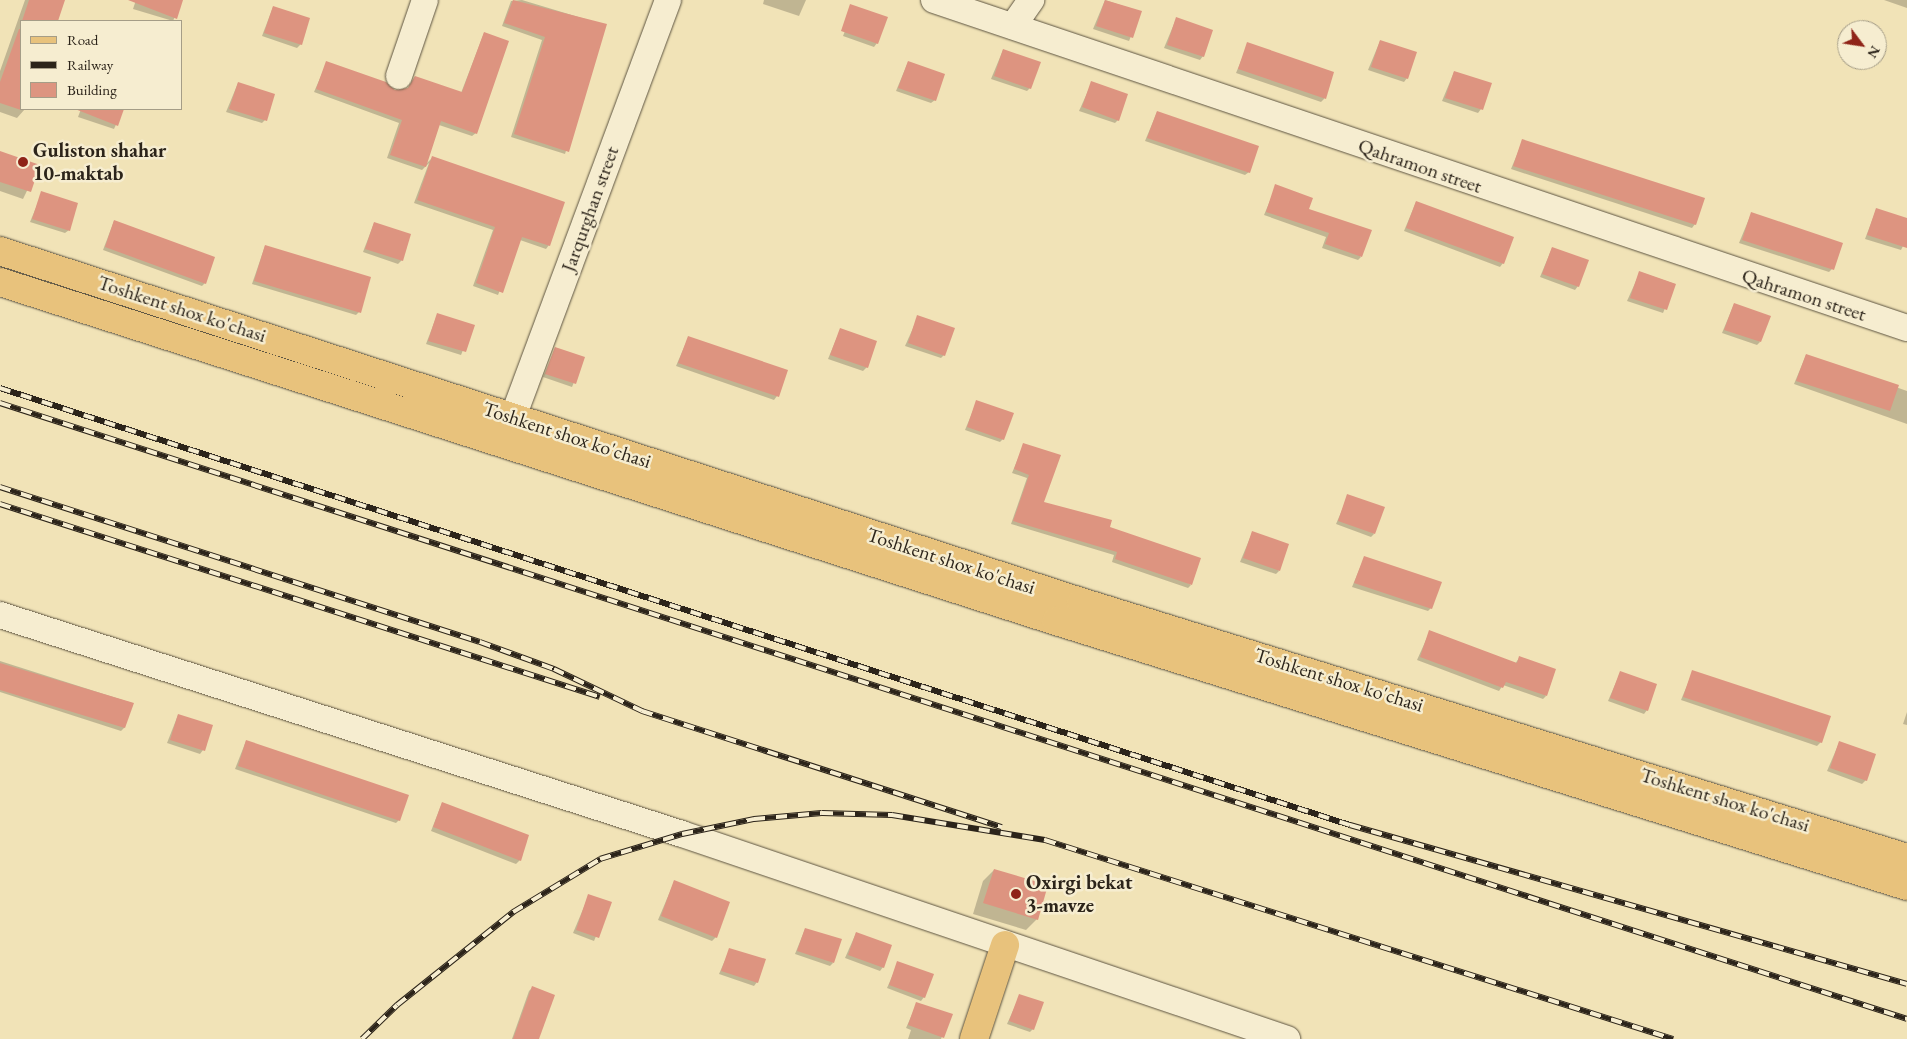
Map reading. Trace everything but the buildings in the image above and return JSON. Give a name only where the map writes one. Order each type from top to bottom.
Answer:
[{"type":"main road","name":"Toshkent shox ko'chasi","points":[[0,251],[513,417],[1056,621],[1907,886]]},
{"type":"main road","name":"Toshkent shox ko'chasi","points":[[0,282],[1907,858]]},
{"type":"main road","points":[[974,1039],[1006,945]]},
{"type":"street","points":[[399,76],[425,0]]},
{"type":"street","name":"Jarqurghan street","points":[[513,417],[668,0]]},
{"type":"street","name":"Qahramon street","points":[[934,0],[1907,328]]},
{"type":"street","points":[[1013,26],[1031,0]]},
{"type":"street","points":[[0,615],[682,834],[1287,1039]]},
{"type":"railway","points":[[0,388],[1350,825],[1907,984]]},
{"type":"railway","points":[[0,403],[1907,1019]]},
{"type":"railway","points":[[0,487],[480,642],[554,669],[642,711],[1002,827]]},
{"type":"railway","points":[[0,504],[600,697]]},
{"type":"railway","points":[[362,1039],[397,1005],[513,912],[600,859],[682,834],[754,819],[822,813],[892,815],[1045,840],[1673,1039]]},
{"type":"place","name":"Guliston shahar 10-maktab","points":[[23,162]]},
{"type":"place","name":"Oxirgi bekat 3-mavze","points":[[1016,894]]}]
